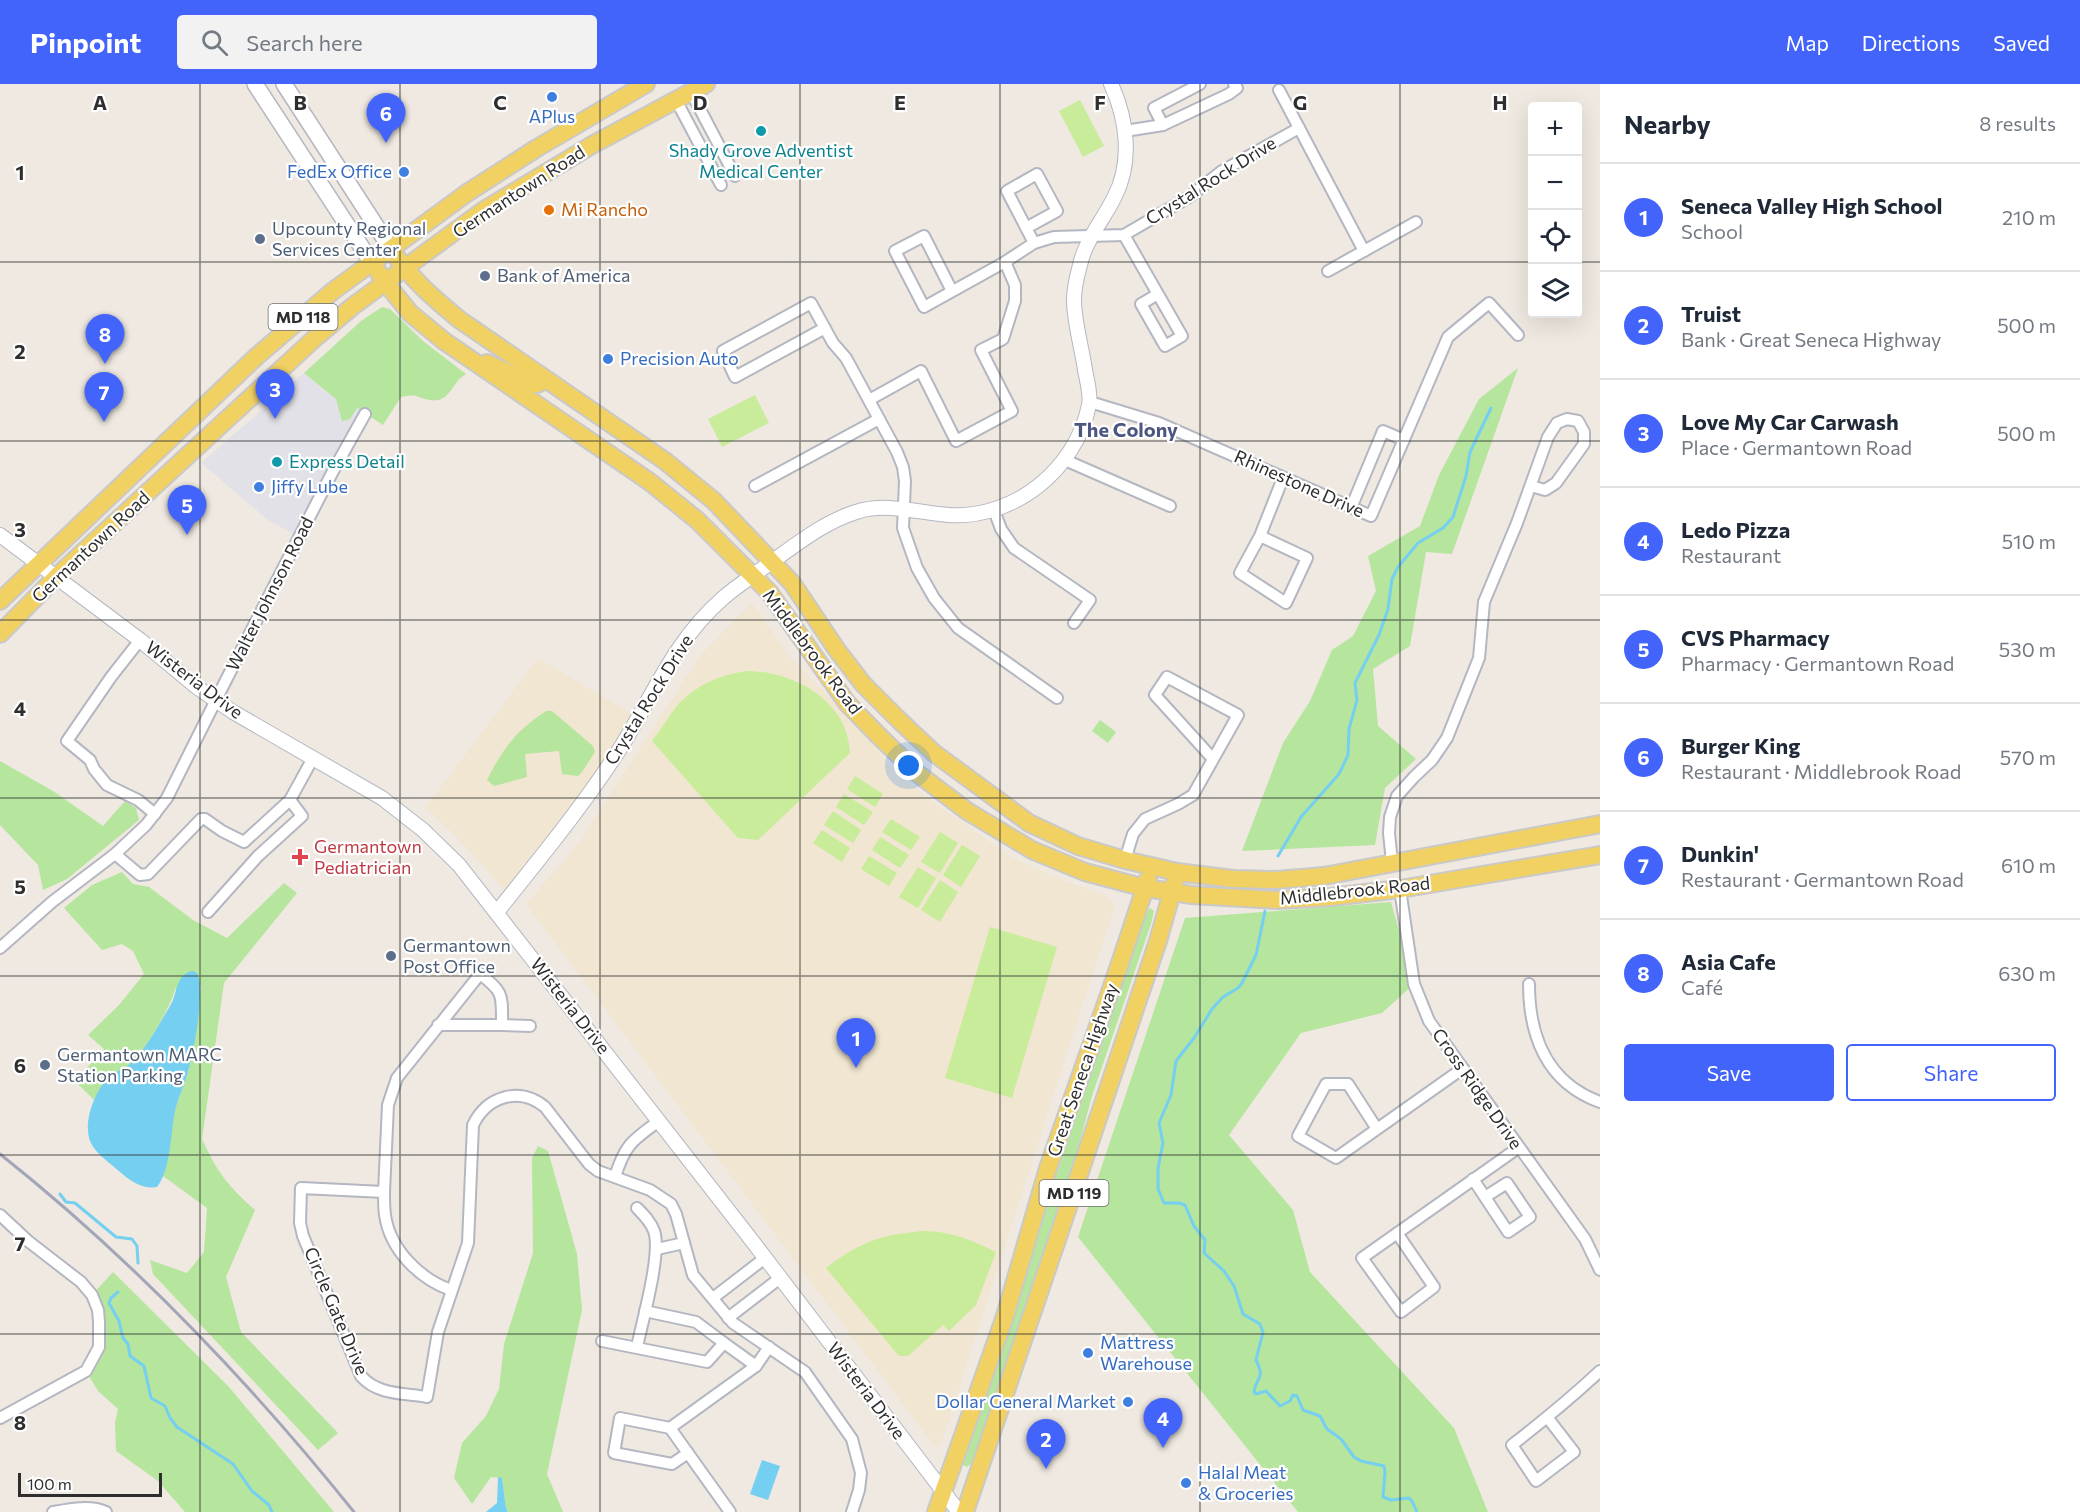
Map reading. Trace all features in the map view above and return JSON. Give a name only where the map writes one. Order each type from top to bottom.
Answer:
[{"type":"main road","name":"Middlebrook Road","points":[[255,84],[372,263],[410,313],[444,341],[650,482],[697,520],[769,592],[847,703],[917,773],[967,811],[1032,850],[1084,872],[1145,888],[1277,900],[1331,897],[1400,889],[1600,855]]},
{"type":"main road","name":"Middlebrook Road","points":[[284,84],[404,270],[460,320],[665,461],[714,501],[792,583],[863,684],[934,753],[1029,823],[1078,846],[1125,860],[1177,872],[1233,879],[1276,880],[1324,876],[1600,824]]},
{"type":"main road","name":"Germantown Road","points":[[0,601],[256,357],[333,291],[476,188],[537,148],[646,84]]},
{"type":"main road","name":"Germantown Road","points":[[0,634],[56,578],[315,338],[353,306],[484,210],[592,145],[706,84]]},
{"type":"main road","points":[[469,358],[499,367],[531,383],[537,384],[545,380]]},
{"type":"main road","name":"Great Seneca Highway","points":[[936,1512],[1005,1316],[1048,1168],[1151,866]]},
{"type":"main road","name":"Great Seneca Highway","points":[[965,1512],[1056,1247],[1173,892],[1177,872]]},
{"type":"street","name":"Crystal Rock Drive","points":[[497,912],[581,805],[621,746],[660,676],[698,622],[731,591],[822,527],[858,511],[903,508],[950,515],[994,510],[1018,500],[1039,486],[1065,460],[1074,444],[1090,402],[1074,300],[1080,263],[1091,237],[1116,195],[1124,171],[1125,131],[1120,105],[1111,84]]},
{"type":"street","points":[[1163,125],[1154,108],[1200,84]]},
{"type":"street","points":[[1125,131],[1163,125],[1229,94],[1237,88],[1234,84]]},
{"type":"street","name":"Crystal Rock Drive","points":[[1279,90],[1364,251]]},
{"type":"street","points":[[683,96],[735,176]]},
{"type":"street","points":[[683,96],[721,185]]},
{"type":"street","name":"Crystal Rock Drive","points":[[952,291],[924,236],[895,251],[924,307],[1005,262],[1034,243],[1054,237],[1124,235],[1189,197],[1222,171],[1299,128]]},
{"type":"street","points":[[1026,228],[1057,211],[1037,174],[1006,191],[1034,243]]},
{"type":"street","points":[[1328,271],[1416,222]]},
{"type":"street","points":[[1124,235],[1158,294],[1182,336],[1165,346],[1141,304],[1158,294]]},
{"type":"street","points":[[869,400],[921,371],[956,441],[1012,411],[981,350],[1003,339],[1016,301],[1016,285],[1005,262]]},
{"type":"street","points":[[825,328],[735,377],[723,351],[811,303],[825,328],[833,343],[846,358],[903,467],[905,481],[903,528],[917,568],[934,598],[958,628],[1057,698]]},
{"type":"street","name":"Rhinestone Drive","points":[[1090,402],[1159,423],[1371,516],[1448,338],[1489,303],[1518,335]]},
{"type":"street","name":"Walter Johnson Road","points":[[0,948],[52,902],[116,854],[155,814],[167,798],[332,473],[365,414]]},
{"type":"street","points":[[755,486],[879,419]]},
{"type":"street","points":[[1392,862],[1390,817],[1397,796],[1432,760],[1448,738],[1479,658],[1484,602],[1531,486],[1548,437],[1557,423],[1567,419],[1578,421],[1584,432],[1584,444],[1556,483],[1545,490],[1531,486]]},
{"type":"street","points":[[1351,508],[1383,431],[1404,440]]},
{"type":"street","points":[[1065,460],[1170,506]]},
{"type":"street","points":[[1260,536],[1307,558],[1286,603],[1240,573],[1260,536],[1283,478]]},
{"type":"street","points":[[994,510],[1001,529],[1014,548],[1090,600],[1074,623]]},
{"type":"street","name":"Wisteria Drive","points":[[0,535],[140,640],[198,688],[233,712],[382,798],[423,830],[459,865],[659,1120],[959,1512]]},
{"type":"street","points":[[140,640],[111,677],[67,741],[90,760],[94,770],[107,785],[138,800],[155,814]]},
{"type":"street","points":[[1125,860],[1133,834],[1145,819],[1193,795],[1238,715],[1167,676],[1155,695],[1213,759]]},
{"type":"street","points":[[244,842],[290,800],[313,758]]},
{"type":"street","points":[[207,912],[258,856],[302,816],[290,800]]},
{"type":"street","points":[[116,854],[140,875],[148,874],[201,819],[205,819],[244,842],[258,856]]},
{"type":"street","name":"Cross Ridge Drive","points":[[1400,889],[1414,984],[1429,1021],[1585,1239],[1600,1270]]},
{"type":"street","points":[[451,1290],[436,1285],[408,1262],[388,1229],[384,1192],[388,1105],[391,1092],[405,1065],[480,974],[497,987],[500,993],[502,1025]]},
{"type":"street","points":[[1529,984],[1529,1009],[1541,1051],[1572,1087],[1600,1102]]},
{"type":"street","points":[[438,1025],[530,1026]]},
{"type":"street","points":[[1377,1129],[1348,1084],[1326,1084],[1298,1136],[1336,1158],[1462,1069]]},
{"type":"street","name":"Circle Gate Drive","points":[[384,1192],[301,1188],[300,1223],[303,1236],[361,1376],[369,1385],[378,1390],[427,1397],[438,1332],[468,1243],[473,1125],[478,1114],[488,1105],[510,1095],[523,1095],[536,1100],[545,1107],[589,1164],[598,1171],[650,1190],[671,1204],[676,1214],[693,1275],[728,1318],[745,1333],[805,1371],[852,1439],[861,1473],[859,1490],[852,1512]]},
{"type":"street","points":[[615,1177],[626,1148],[635,1138],[659,1120]]},
{"type":"street","points":[[1397,1233],[1434,1287],[1401,1312],[1362,1258],[1397,1233],[1473,1179],[1518,1148]]},
{"type":"street","points":[[1473,1179],[1508,1232],[1530,1217],[1507,1183],[1485,1197]]},
{"type":"street","points":[[637,1208],[650,1222],[657,1249],[637,1347]]},
{"type":"street","points":[[0,1215],[28,1241],[81,1282],[92,1295],[98,1310],[99,1347],[86,1371],[0,1418]]},
{"type":"street","points":[[657,1249],[684,1243]]},
{"type":"street","points":[[713,1298],[765,1258]]},
{"type":"street","points":[[728,1318],[780,1278]]},
{"type":"street","points":[[645,1311],[696,1322],[756,1366]]},
{"type":"street","points":[[602,1341],[707,1362],[724,1343]]},
{"type":"street","points":[[670,1428],[756,1366],[769,1347]]},
{"type":"street","points":[[1547,1418],[1574,1452],[1536,1481],[1512,1445],[1547,1418],[1600,1371]]},
{"type":"street","points":[[688,1453],[672,1464],[614,1453],[620,1418],[670,1428],[688,1453],[730,1512]]},
{"type":"street","points":[[53,1512],[77,1508],[106,1512]]},
{"type":"shaded area","points":[[304,373],[336,399],[341,413],[356,408],[365,414],[299,537],[268,520],[201,463]]},
{"type":"shaded area","points":[[752,603],[790,657],[828,695],[890,764],[924,795],[1011,857],[1059,879],[1103,894],[1115,905],[938,1448],[526,904],[579,843],[700,656]]},
{"type":"shaded area","points":[[538,658],[637,717],[510,896],[450,830],[425,808]]},
{"type":"green space","points":[[1080,100],[1104,146],[1083,157],[1059,111]]},
{"type":"green space","points":[[382,307],[390,309],[423,341],[466,374],[447,395],[439,400],[414,396],[401,397],[383,425],[357,408],[350,419],[342,421],[336,399],[304,373],[361,321]]},
{"type":"green space","points":[[1518,368],[1452,554],[1426,552],[1410,646],[1373,669],[1378,726],[1416,759],[1385,788],[1375,845],[1242,851],[1283,743],[1310,701],[1332,650],[1353,636],[1376,591],[1368,556],[1420,526],[1439,475],[1479,399]]},
{"type":"green space","points":[[755,395],[769,423],[722,447],[708,419]]},
{"type":"green space","points":[[748,671],[783,677],[816,693],[840,718],[847,735],[850,753],[758,840],[738,838],[652,741],[677,706],[692,692],[719,678]]},
{"type":"green space","points":[[546,711],[552,711],[593,746],[595,752],[582,772],[578,776],[562,774],[559,751],[525,754],[527,777],[494,786],[487,780],[505,749],[518,733]]},
{"type":"green space","points":[[1100,720],[1116,732],[1108,743],[1092,731]]},
{"type":"green space","points":[[0,761],[53,791],[103,826],[125,801],[136,808],[139,820],[67,879],[43,890],[38,865],[0,825]]},
{"type":"green space","points":[[855,776],[883,794],[875,807],[847,789]]},
{"type":"green space","points":[[844,794],[873,812],[864,825],[836,807]]},
{"type":"green space","points":[[833,811],[861,830],[853,843],[824,825]]},
{"type":"green space","points":[[891,819],[920,837],[911,850],[882,832]]},
{"type":"green space","points":[[822,830],[850,848],[842,862],[813,843]]},
{"type":"green space","points":[[940,832],[958,843],[940,873],[921,862]]},
{"type":"green space","points":[[880,837],[909,855],[900,868],[872,850]]},
{"type":"green space","points":[[962,845],[980,856],[961,887],[943,875]]},
{"type":"green space","points":[[869,856],[897,873],[889,886],[861,869]]},
{"type":"green space","points":[[918,867],[936,878],[918,908],[899,897]]},
{"type":"green space","points":[[122,872],[133,884],[149,887],[193,920],[227,938],[284,883],[297,893],[224,983],[202,1139],[224,1178],[255,1210],[226,1277],[241,1332],[338,1433],[318,1450],[153,1274],[150,1260],[187,1273],[204,1252],[207,1208],[163,1176],[175,1109],[188,1072],[201,985],[175,989],[163,1017],[142,1051],[130,1065],[108,1079],[94,1100],[75,1081],[104,1049],[88,1035],[119,1005],[144,974],[133,951],[122,944],[102,950],[64,908],[92,885]]},
{"type":"green space","points":[[940,880],[958,892],[940,922],[921,910]]},
{"type":"green space","points":[[1391,902],[1414,984],[1382,1013],[1301,1033],[1229,1135],[1293,1210],[1310,1272],[1454,1428],[1488,1512],[1298,1512],[1078,1237],[1185,918]]},
{"type":"green space","points":[[1150,908],[1154,911],[1151,924],[1092,1096],[1069,1182],[977,1451],[973,1462],[967,1467],[963,1465],[1001,1352],[1037,1231],[1145,916]]},
{"type":"green space","points":[[990,927],[1057,947],[1012,1098],[945,1078]]},
{"type":"green space","points":[[538,1146],[548,1151],[577,1254],[582,1310],[547,1474],[563,1512],[508,1512],[502,1478],[491,1477],[472,1504],[454,1478],[462,1443],[486,1416],[499,1389],[504,1344],[533,1253],[532,1158]]},
{"type":"green space","points":[[923,1231],[961,1237],[996,1252],[976,1305],[949,1331],[943,1325],[908,1356],[899,1356],[826,1268],[849,1252],[871,1241]]},
{"type":"green space","points":[[113,1272],[229,1387],[334,1512],[185,1512],[158,1481],[116,1451],[115,1423],[118,1409],[98,1391],[86,1371],[99,1347],[92,1295]]},
{"type":"water","points":[[192,971],[196,972],[199,979],[200,1005],[190,1063],[176,1107],[170,1148],[162,1179],[157,1187],[144,1187],[128,1178],[95,1150],[88,1127],[91,1110],[98,1092],[109,1077],[135,1060],[170,1006],[179,982],[184,975]]},
{"type":"water","points":[[762,1460],[780,1466],[768,1500],[750,1494]]},
{"type":"water","points":[[498,1477],[502,1478],[508,1512],[486,1512],[497,1503]]},
{"type":"waterway","points":[[1278,856],[1301,817],[1339,774],[1348,755],[1349,729],[1357,700],[1355,683],[1379,635],[1388,609],[1392,579],[1398,567],[1418,543],[1443,528],[1453,517],[1466,476],[1470,452],[1491,408]]},
{"type":"waterway","points":[[1265,911],[1256,955],[1242,983],[1223,997],[1212,1009],[1176,1061],[1171,1095],[1159,1123],[1163,1143],[1158,1168],[1158,1189],[1164,1203],[1185,1205],[1194,1226],[1205,1240],[1204,1253],[1224,1271],[1234,1286],[1243,1314],[1260,1324],[1263,1332],[1256,1360],[1260,1375],[1254,1392],[1256,1394],[1266,1391],[1280,1406],[1290,1401],[1293,1395],[1297,1396],[1303,1410],[1320,1416],[1327,1429],[1341,1439],[1354,1457],[1361,1461],[1384,1466],[1383,1497],[1391,1500],[1409,1498],[1417,1512]]},
{"type":"waterway","points":[[60,1194],[66,1202],[75,1203],[116,1237],[132,1239],[137,1246],[138,1263]]},
{"type":"waterway","points":[[118,1292],[109,1303],[119,1321],[130,1356],[144,1366],[151,1398],[165,1406],[177,1427],[233,1464],[252,1491],[269,1505],[272,1512]]},
{"type":"railway","points":[[0,1154],[96,1236],[187,1323],[273,1416],[354,1512]]},
{"type":"place","name":"APlus","points":[[552,97]]},
{"type":"place","name":"Shady Grove Adventist Medical Center","points":[[761,131]]},
{"type":"place","name":"Burger King","points":[[386,143]]},
{"type":"place","name":"FedEx Office","points":[[404,172]]},
{"type":"place","name":"Mi Rancho","points":[[549,210]]},
{"type":"place","name":"Upcounty Regional Services Center","points":[[260,239]]},
{"type":"place","name":"Bank of America","points":[[485,276]]},
{"type":"place","name":"Precision Auto","points":[[608,359]]},
{"type":"place","name":"Asia Cafe","points":[[105,364]]},
{"type":"place","name":"Love My Car Carwash","points":[[275,419]]},
{"type":"place","name":"Dunkin'","points":[[104,422]]},
{"type":"place","name":"Express Detail","points":[[277,462]]},
{"type":"place","name":"Jiffy Lube","points":[[259,487]]},
{"type":"place","name":"CVS Pharmacy","points":[[187,535]]},
{"type":"place","name":"Germantown Pediatrician","points":[[300,857]]},
{"type":"place","name":"Germantown Post Office","points":[[391,956]]},
{"type":"place","name":"Germantown MARC Station Parking","points":[[45,1065]]},
{"type":"place","name":"Seneca Valley High School","points":[[856,1068]]},
{"type":"place","name":"Mattress Warehouse","points":[[1088,1353]]},
{"type":"place","name":"Dollar General Market","points":[[1128,1402]]},
{"type":"place","name":"Ledo Pizza","points":[[1163,1448]]},
{"type":"place","name":"Truist","points":[[1046,1469]]},
{"type":"place","name":"Halal Meat & Groceries","points":[[1186,1483]]},
{"type":"district","name":"The Colony","points":[[1126,430]]}]
